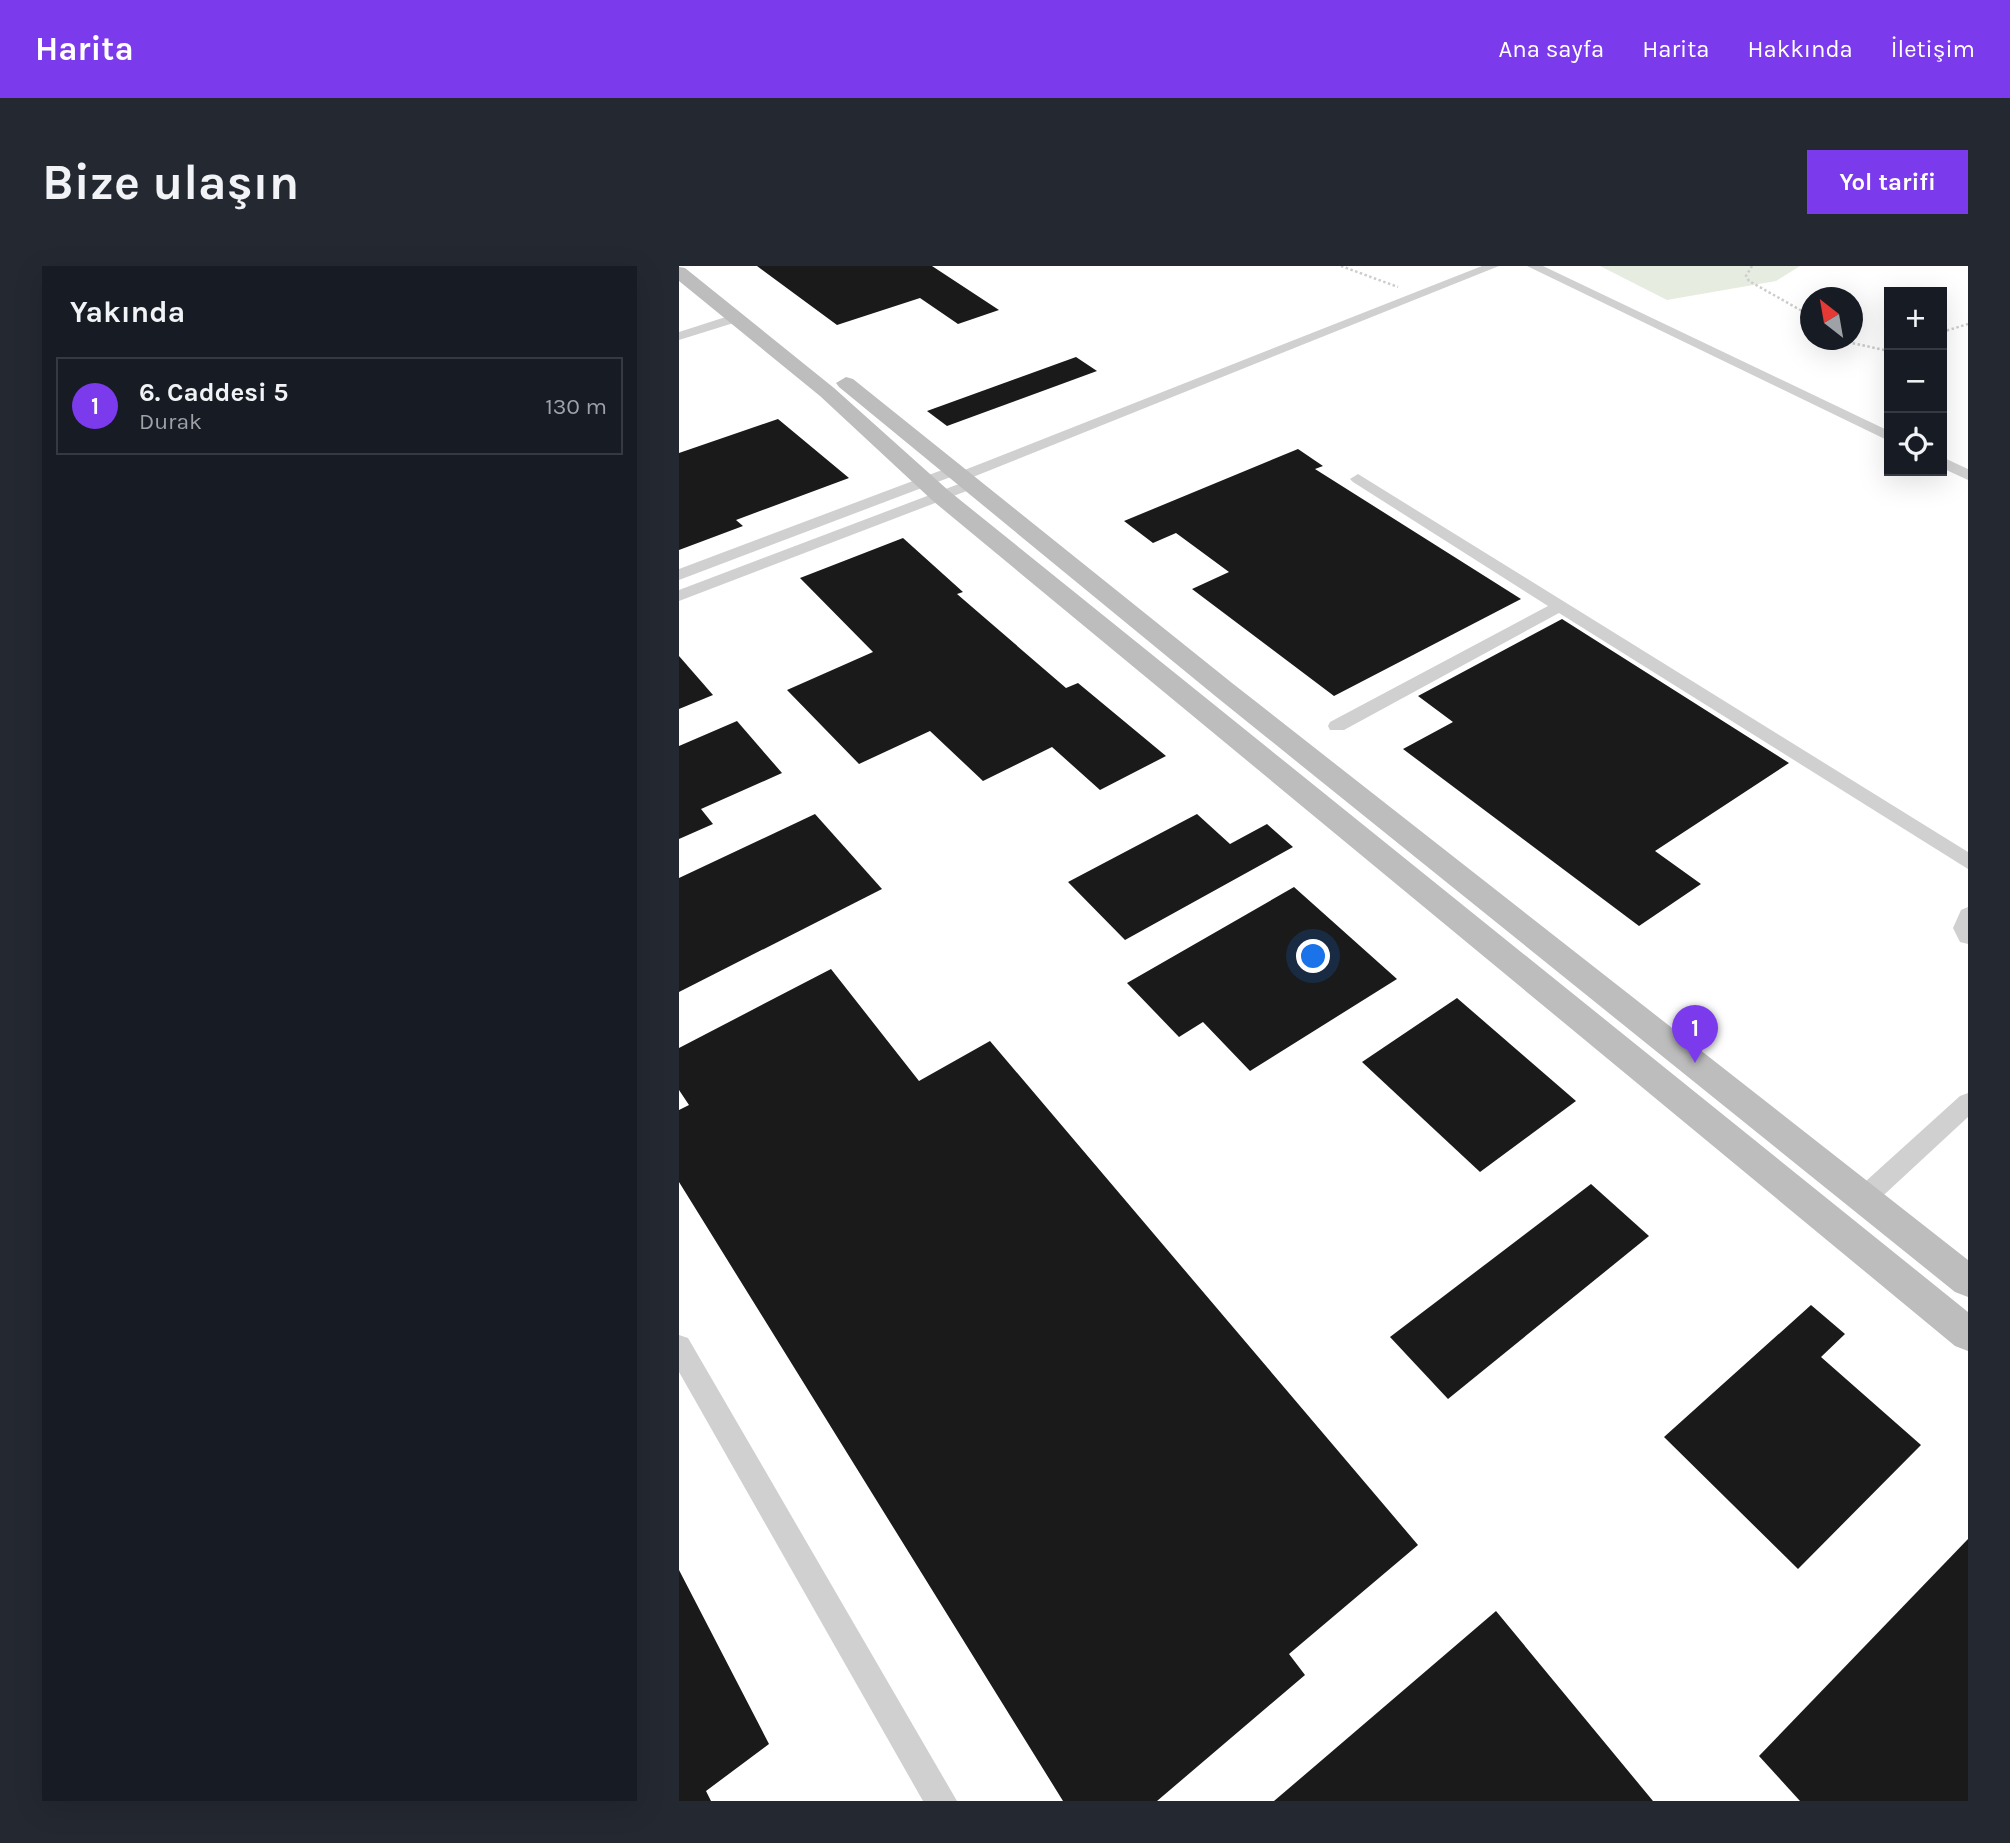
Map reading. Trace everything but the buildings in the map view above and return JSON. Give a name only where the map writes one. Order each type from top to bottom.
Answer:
[{"type":"street","points":[[698,266],[1223,689],[1968,1281]]},
{"type":"street","points":[[679,596],[933,489],[1493,266]]},
{"type":"street","points":[[1534,266],[1884,435]]},
{"type":"street","points":[[679,272],[827,392],[933,489],[1968,1334]]},
{"type":"street","points":[[679,336],[735,318]]},
{"type":"street","points":[[1947,464],[1968,475]]},
{"type":"street","points":[[679,575],[963,477]]},
{"type":"street","points":[[1358,479],[1968,862]]},
{"type":"street","points":[[1337,726],[1560,606]]},
{"type":"street","points":[[1195,703],[1223,689]]},
{"type":"street","points":[[1968,915],[1964,928],[1968,936]]},
{"type":"street","points":[[1858,1242],[1875,1206],[1968,1103]]},
{"type":"street","points":[[679,1347],[941,1801]]},
{"type":"path","points":[[1341,266],[1423,294]]},
{"type":"path","points":[[1752,266],[1746,276],[1749,281],[1800,310]]},
{"type":"path","points":[[1947,330],[1968,324]]},
{"type":"path","points":[[1863,345],[1884,350]]},
{"type":"shaded area","points":[[1600,266],[1800,266],[1776,281],[1667,300]]},
{"type":"place","name":"6. Caddesi 5","points":[[1695,1063]]}]
